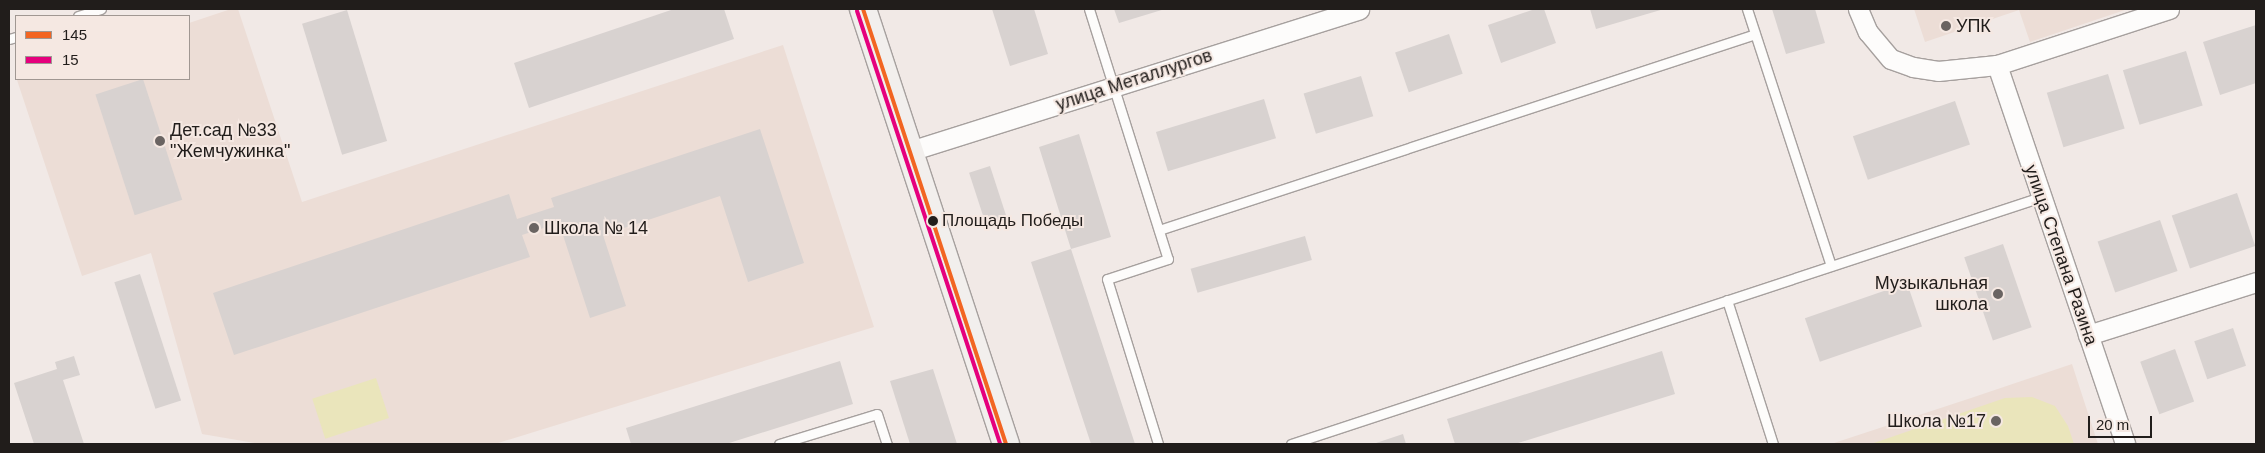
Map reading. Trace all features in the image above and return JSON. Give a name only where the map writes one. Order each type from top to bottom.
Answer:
[{"type":"street","points":[[863,9],[1006,444]]},
{"type":"street","name":"улица Металлургов","points":[[910,151],[1359,9]]},
{"type":"street","points":[[1858,9],[1876,44],[1891,59],[1938,71],[1997,65],[2169,9]]},
{"type":"street","name":"улица Степана Разина","points":[[1997,65],[2125,444]]},
{"type":"street","points":[[2088,335],[2256,282]]},
{"type":"lane","points":[[81,15],[100,9]]},
{"type":"lane","points":[[1089,9],[1168,259],[1107,279],[1158,444]]},
{"type":"lane","points":[[1747,9],[1832,266]]},
{"type":"lane","points":[[1159,230],[1755,34]]},
{"type":"lane","points":[[1291,444],[2041,197]]},
{"type":"lane","points":[[1727,300],[1773,444]]},
{"type":"lane","points":[[779,444],[877,414],[887,444]]},
{"type":"shaded area","name":"Школа № 14","points":[[231,9],[238,9],[302,202],[783,45],[874,327],[495,444],[260,444],[202,434],[151,253],[82,276],[17,80],[190,80],[190,23]]},
{"type":"shaded area","name":"УПК","points":[[1914,9],[2128,9],[2030,42],[2019,10],[1925,42]]},
{"type":"shaded area","name":"Школа №17","points":[[2072,364],[2098,444],[1831,444],[1971,398]]},
{"type":"shaded area","points":[[376,378],[389,418],[325,439],[312,399]]},
{"type":"shaded area","points":[[2032,397],[2055,406],[2068,426],[2074,444],[1871,444],[2005,398]]},
{"type":"building","points":[[674,9],[724,9],[734,39],[529,108],[514,63]]},
{"type":"building","points":[[992,9],[1034,9],[1048,54],[1010,66]]},
{"type":"building","points":[[1114,9],[1165,9],[1119,23]]},
{"type":"building","points":[[1535,9],[1544,9],[1556,43],[1501,63],[1488,25]]},
{"type":"building","points":[[1590,9],[1664,9],[1596,29]]},
{"type":"building","points":[[1772,9],[1815,9],[1825,43],[1786,54]]},
{"type":"building","points":[[347,10],[387,141],[342,155],[302,24]]},
{"type":"building","points":[[2256,25],[2256,83],[2220,95],[2203,42]]},
{"type":"building","points":[[1449,34],[1463,74],[1409,92],[1395,53]]},
{"type":"building","points":[[2186,51],[2203,106],[2140,125],[2123,70]]},
{"type":"building","points":[[2108,74],[2125,129],[2063,147],[2047,93]]},
{"type":"building","points":[[1361,76],[1373,116],[1316,134],[1304,94]]},
{"type":"building","points":[[143,80],[182,200],[135,215],[95,94]]},
{"type":"building","points":[[1264,99],[1276,138],[1168,171],[1156,132]]},
{"type":"building","points":[[1955,101],[1970,144],[1868,180],[1853,136]]},
{"type":"building","points":[[760,129],[804,263],[748,282],[720,196],[603,235],[626,306],[590,318],[559,223],[522,235],[530,257],[234,355],[213,293],[509,194],[517,219],[554,207],[551,198]]},
{"type":"building","points":[[1079,134],[1111,237],[1071,249],[1039,147]]},
{"type":"building","points":[[990,166],[1007,218],[986,225],[969,173]]},
{"type":"building","points":[[2237,193],[2255,246],[2190,268],[2172,215]]},
{"type":"building","points":[[2160,220],[2178,271],[2115,293],[2098,241]]},
{"type":"building","points":[[1305,236],[1312,260],[1198,293],[1191,269]]},
{"type":"building","points":[[2003,244],[2032,327],[1993,341],[1964,257]]},
{"type":"building","points":[[1071,249],[1135,444],[1091,444],[1031,262]]},
{"type":"building","points":[[140,274],[181,400],[155,409],[114,282]]},
{"type":"building","points":[[1907,283],[1922,326],[1820,362],[1805,318]]},
{"type":"building","points":[[2233,328],[2246,366],[2207,379],[2194,341]]},
{"type":"building","points":[[2175,349],[2194,402],[2159,414],[2140,362]]},
{"type":"building","points":[[1662,351],[1675,394],[1515,444],[1455,444],[1447,419]]},
{"type":"building","points":[[74,356],[80,375],[63,380],[84,444],[34,444],[14,383],[57,369],[55,362]]},
{"type":"building","points":[[840,361],[853,404],[726,444],[631,444],[626,428]]},
{"type":"building","points":[[933,369],[957,444],[910,444],[890,381]]},
{"type":"building","points":[[1403,434],[1406,444],[1373,444]]},
{"type":"transit line","name":"145","points":[[863,9],[1006,444]]},
{"type":"transit line","name":"15","points":[[857,11],[1000,444]]},
{"type":"place","name":"УПК","points":[[1946,26]]},
{"type":"place","name":"Дет.сад №33 \"Жемчужинка\"","points":[[160,141]]},
{"type":"place","name":"Площадь Победы","points":[[933,221]]},
{"type":"place","name":"Школа № 14","points":[[534,228]]},
{"type":"place","name":"Музыкальная школа","points":[[1998,294]]},
{"type":"place","name":"Школа №17","points":[[1996,421]]}]
